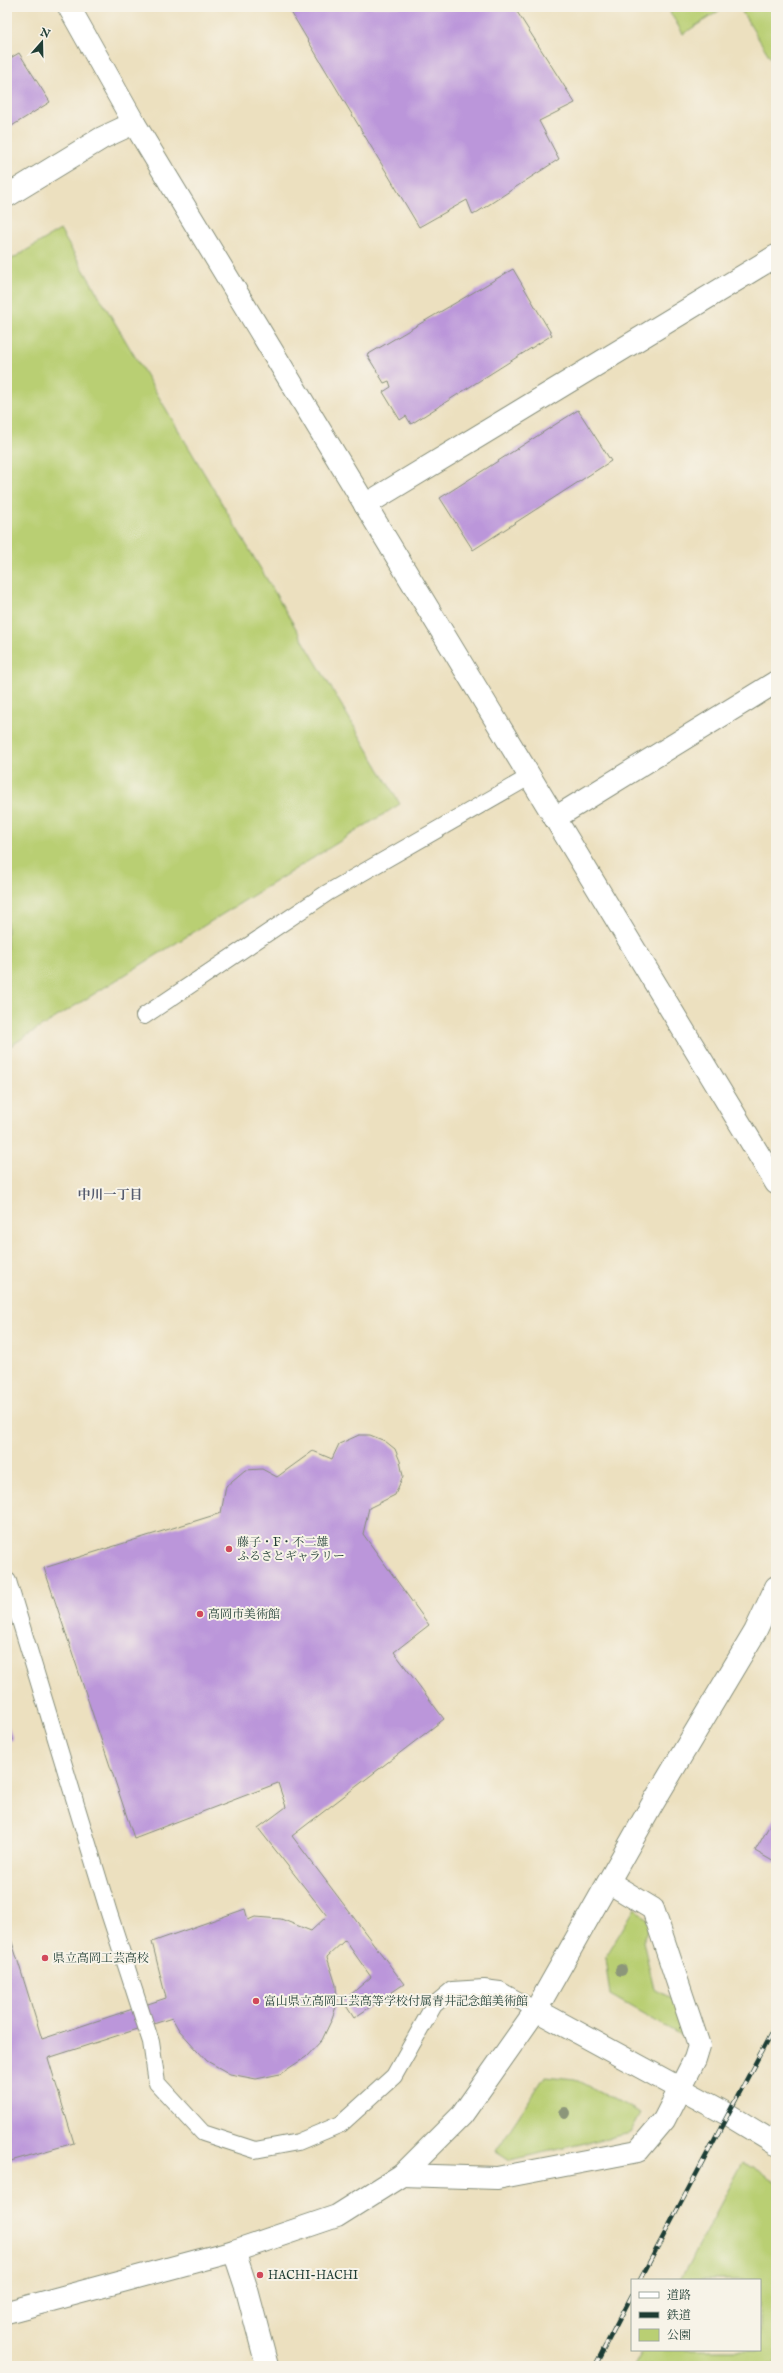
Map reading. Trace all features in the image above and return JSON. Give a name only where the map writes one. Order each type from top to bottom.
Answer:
[{"type":"street","points":[[69,7],[134,122],[776,1183]]},
{"type":"street","points":[[7,196],[102,138],[134,122]]},
{"type":"street","points":[[365,506],[776,256]]},
{"type":"street","points":[[555,818],[776,682]]},
{"type":"street","points":[[7,2312],[234,2251],[337,2216],[402,2175],[462,2115],[536,2010],[567,1953],[610,1882],[653,1803],[755,1632],[776,1587]]},
{"type":"street","points":[[402,2175],[497,2178],[638,2151],[664,2120],[695,2059],[698,2046],[653,1909],[610,1882]]},
{"type":"street","points":[[536,2010],[680,2090],[727,2114],[776,2144]]},
{"type":"street","points":[[234,2251],[247,2290],[267,2366]]},
{"type":"lane","points":[[144,1016],[327,892],[529,777]]},
{"type":"lane","points":[[8,1581],[109,1913],[151,2042],[157,2083],[203,2133],[254,2150],[298,2142],[340,2124],[394,2076],[434,2005],[452,1990],[484,1988],[500,1990],[536,2010]]},
{"type":"green space","points":[[667,7],[725,7],[683,34]]},
{"type":"green space","points":[[739,7],[776,7],[776,67]]},
{"type":"green space","points":[[60,230],[400,804],[7,1048],[7,262]]},
{"type":"green space","points":[[635,1908],[652,1923],[643,1941],[654,1989],[673,1999],[684,2037],[610,1995],[605,1958]]},
{"type":"green space","points":[[545,2076],[575,2079],[641,2113],[630,2133],[510,2160],[496,2151]]},
{"type":"green space","points":[[743,2162],[776,2183],[776,2366],[634,2366],[642,2351],[761,2351],[761,2279],[681,2279]]},
{"type":"building","points":[[288,7],[514,7],[575,103],[539,121],[559,159],[473,215],[467,200],[419,227]]},
{"type":"building","points":[[19,53],[50,102],[7,129],[7,60]]},
{"type":"building","points":[[513,269],[552,335],[411,424],[406,416],[400,420],[383,392],[391,387],[389,381],[384,383],[367,355]]},
{"type":"building","points":[[578,410],[611,461],[473,550],[440,498]]},
{"type":"building","points":[[359,1435],[370,1435],[385,1441],[395,1449],[400,1461],[403,1476],[395,1495],[369,1508],[363,1534],[429,1625],[394,1652],[444,1719],[292,1836],[404,1984],[354,2018],[343,2001],[371,1977],[345,1940],[327,1957],[336,1985],[337,2004],[322,2040],[306,2057],[280,2074],[256,2079],[230,2074],[207,2061],[179,2030],[172,2018],[48,2058],[74,2143],[7,2162],[7,1926],[42,2039],[166,1998],[152,1942],[245,1909],[248,1920],[255,1917],[281,1919],[311,1931],[327,1916],[258,1828],[286,1807],[278,1783],[134,1838],[44,1568],[221,1513],[226,1486],[245,1470],[262,1469],[277,1477],[313,1451],[332,1459],[339,1444]]},
{"type":"building","points":[[7,1721],[13,1740],[7,1741]]},
{"type":"building","points":[[776,1814],[776,1863],[755,1851]]},
{"type":"railway","points":[[641,2279],[776,2024]]},
{"type":"railway","points":[[595,2366],[631,2297]]},
{"type":"place","name":"藤子・F・不二雄 ふるさとギャラリー","points":[[229,1549]]},
{"type":"place","name":"高岡市美術館","points":[[200,1614]]},
{"type":"place","name":"県立高岡工芸高校","points":[[45,1958]]},
{"type":"place","name":"富山県立高岡工芸高等学校付属青井記念館美術館","points":[[256,2001]]},
{"type":"place","name":"HACHI-HACHI","points":[[260,2275]]},
{"type":"district","name":"中川一丁目","points":[[110,1194]]}]
